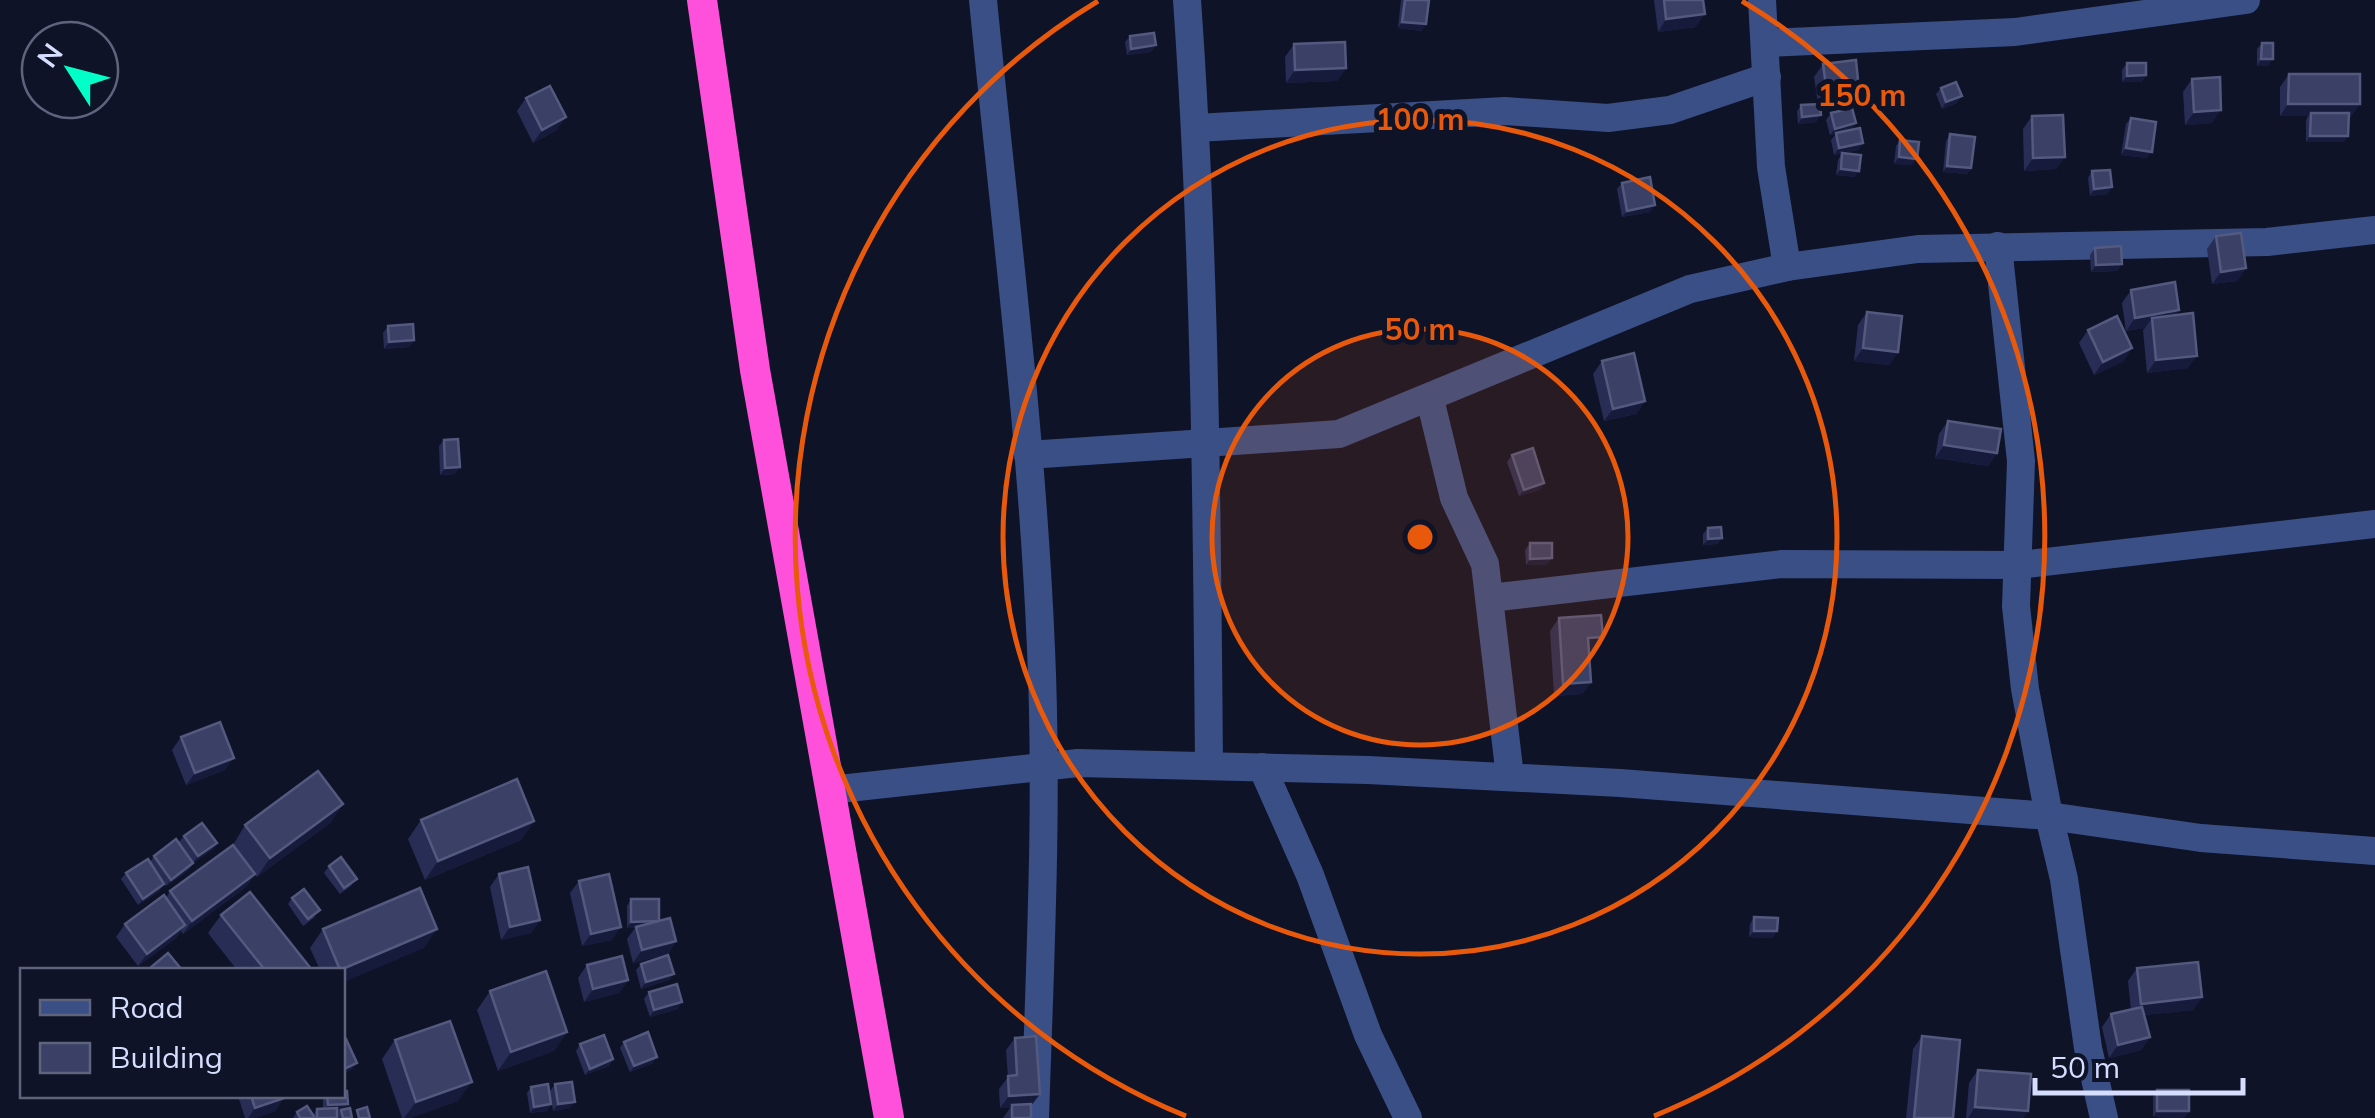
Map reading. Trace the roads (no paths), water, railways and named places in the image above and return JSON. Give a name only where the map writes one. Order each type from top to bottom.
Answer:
[{"type":"highway","points":[[702,0],[755,370],[889,1118]]},
{"type":"street","points":[[983,0],[1028,455],[1042,648],[1044,767],[1035,1118]]},
{"type":"street","points":[[1187,0],[1196,128],[1206,445],[1209,766]]},
{"type":"street","points":[[1762,0],[1770,167],[1787,267]]},
{"type":"street","points":[[1765,42],[2015,32],[2246,0]]},
{"type":"street","points":[[1196,128],[1505,111],[1608,118],[1670,110],[1767,76]]},
{"type":"street","points":[[1028,455],[1339,434],[1430,400],[1595,326],[1690,289],[1787,267],[1918,250],[2267,242],[2375,230]]},
{"type":"street","points":[[1998,246],[2020,461],[2016,606],[2025,688],[2064,879],[2088,1048],[2104,1118]]},
{"type":"street","points":[[1430,400],[1454,498],[1485,564],[1510,777]]},
{"type":"street","points":[[1490,598],[1782,564],[2019,565],[2375,524]]},
{"type":"street","points":[[830,790],[1078,763],[1262,767],[1510,777],[2049,816],[2201,838],[2375,851]]},
{"type":"street","points":[[1262,767],[1310,874],[1368,1035],[1408,1118]]}]
